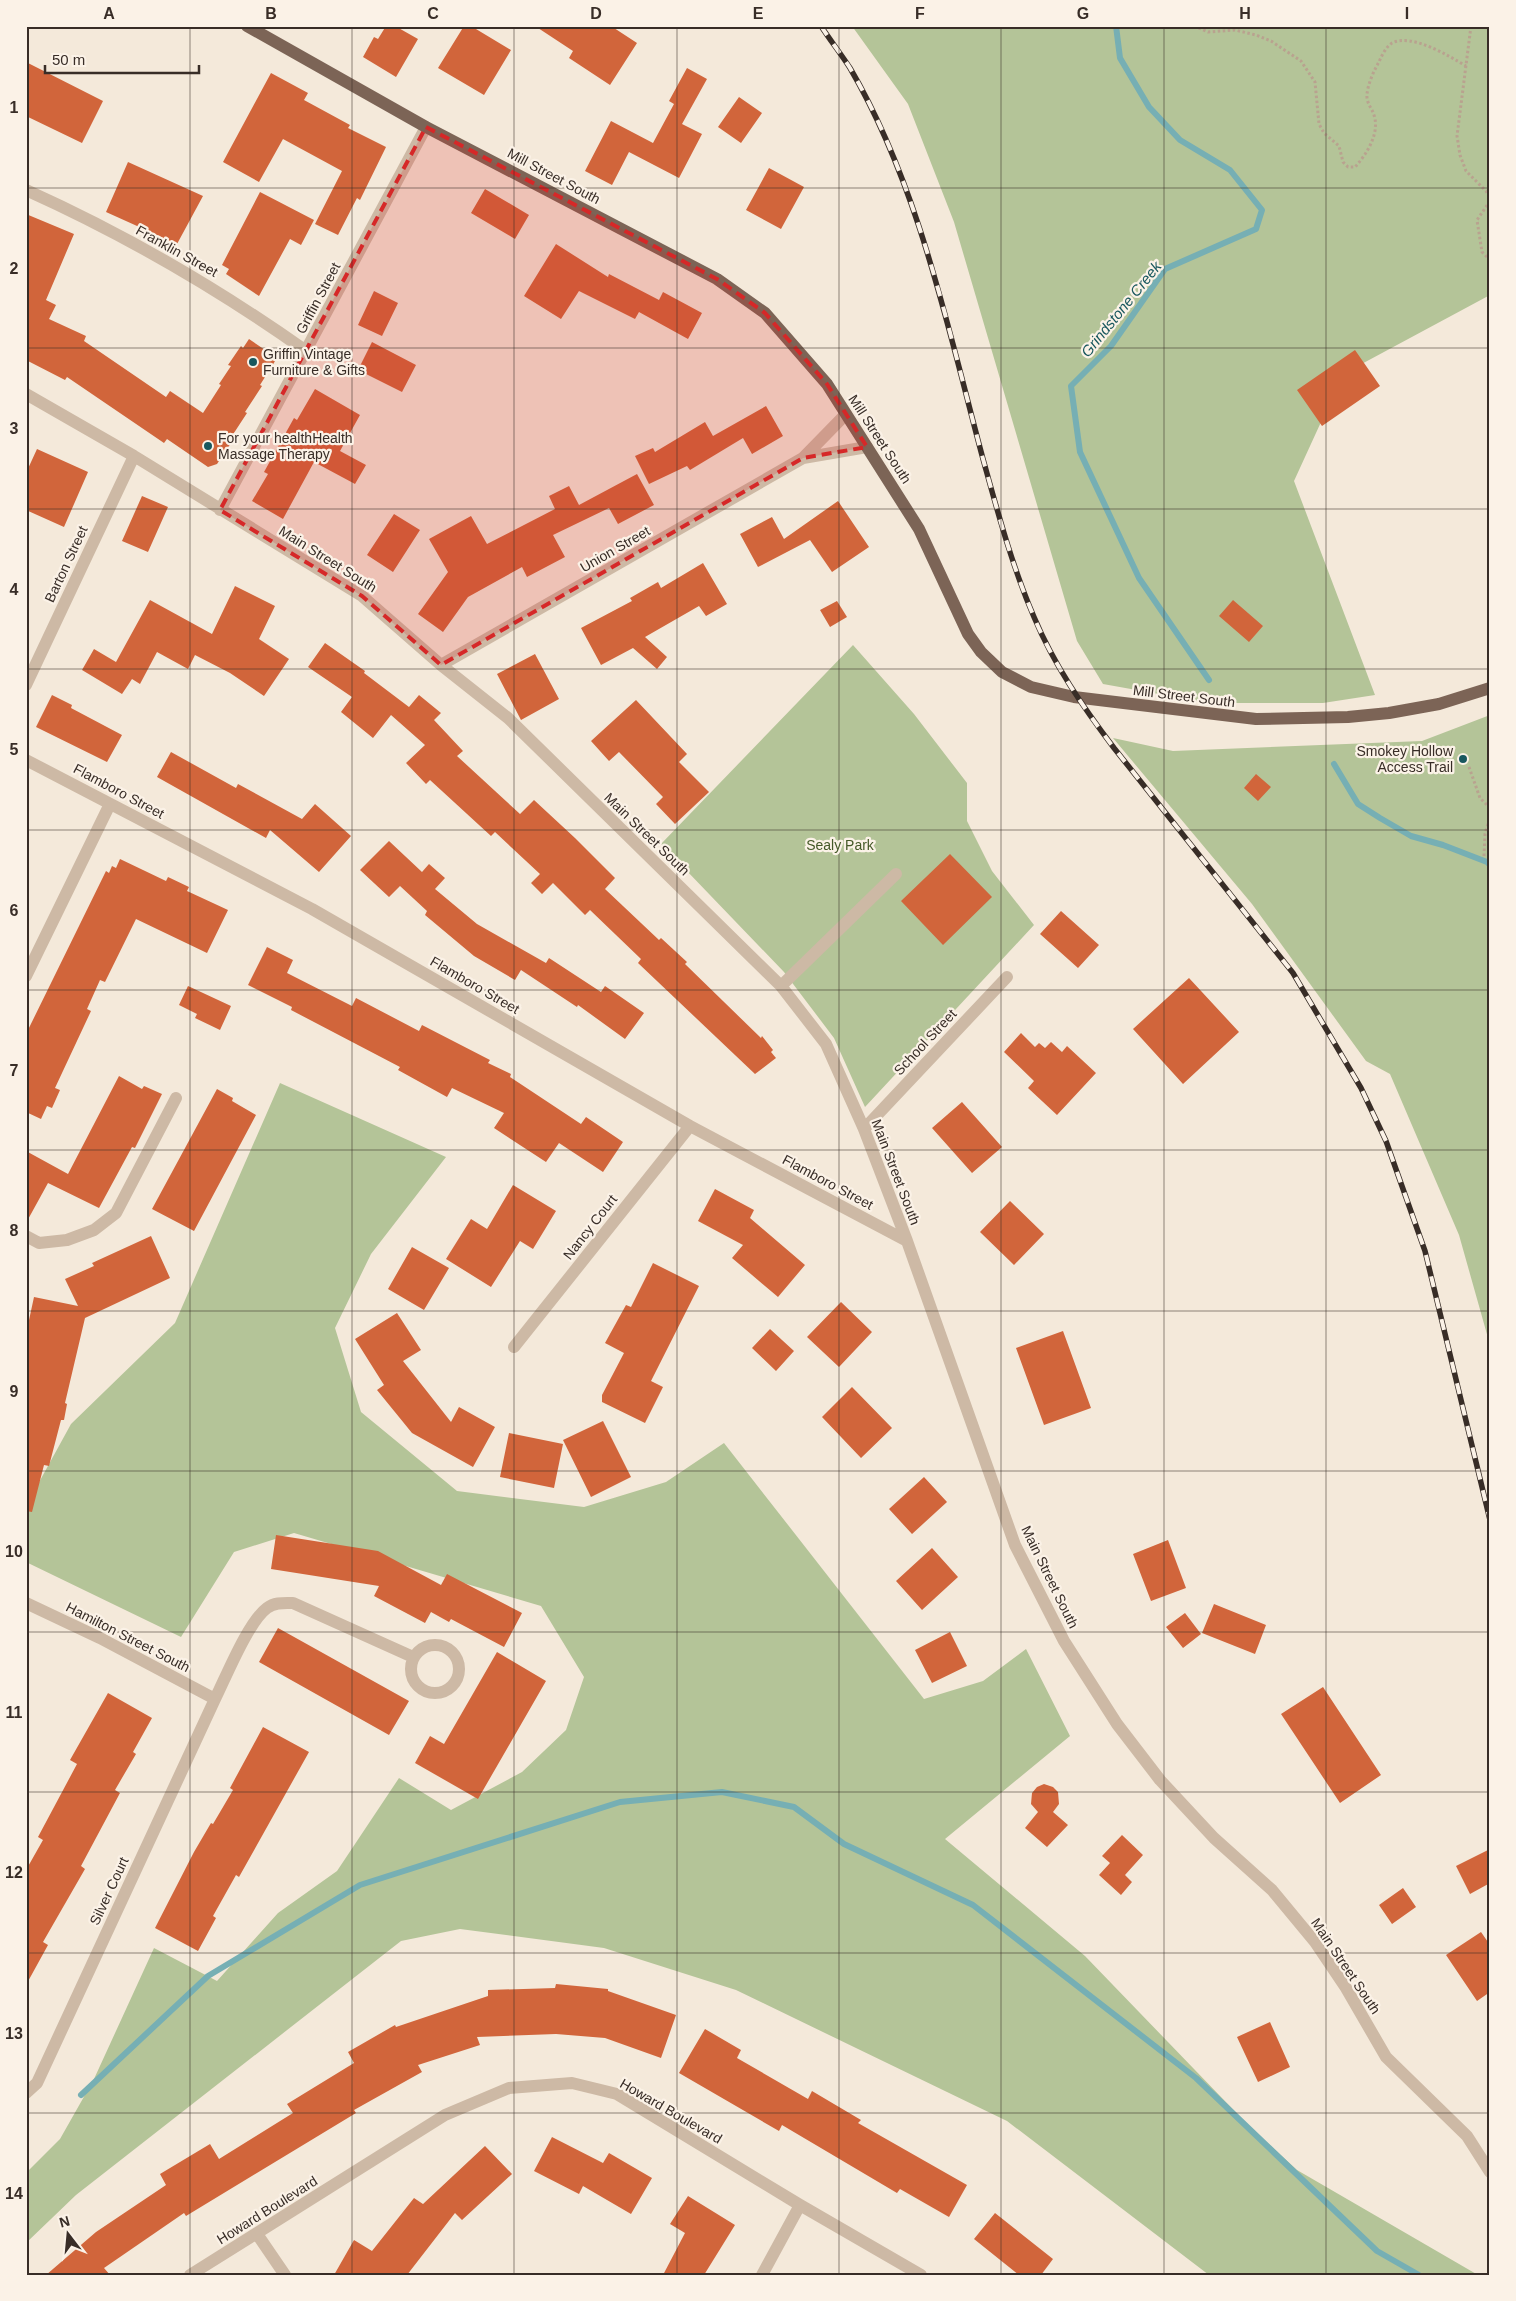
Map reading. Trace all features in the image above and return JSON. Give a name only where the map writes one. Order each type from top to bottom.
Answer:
[{"type":"main road","name":"Mill Street South","points":[[248,26],[426,127],[717,278],[765,313],[816,371],[846,414],[919,529],[968,634],[981,652],[1002,672],[1031,687],[1074,698],[1256,719],[1348,717],[1389,713],[1439,704],[1490,688]]},
{"type":"street","name":"Griffin Street","points":[[220,510],[426,127]]},
{"type":"street","name":"Franklin Street","points":[[26,190],[166,259],[250,311],[306,351]]},
{"type":"street","name":"Main Street South","points":[[26,394],[134,456],[362,596],[441,665],[508,718],[781,986],[826,1044],[864,1129],[907,1240],[1014,1545],[1064,1641],[1117,1724],[1160,1780],[1214,1838],[1272,1890],[1315,1942],[1346,1988],[1386,2057],[1467,2136],[1490,2172]]},
{"type":"street","name":"Union Street","points":[[441,665],[803,458],[846,414]]},
{"type":"street","name":"Union Street","points":[[803,458],[867,447]]},
{"type":"street","name":"Barton Street","points":[[26,685],[134,456]]},
{"type":"street","name":"Flamboro Street","points":[[26,760],[312,909],[690,1126],[907,1240]]},
{"type":"street","points":[[26,976],[110,804]]},
{"type":"street","points":[[781,986],[896,874]]},
{"type":"street","name":"School Street","points":[[864,1129],[1007,977]]},
{"type":"street","points":[[26,1236],[39,1242],[67,1240],[94,1230],[116,1213],[176,1098]]},
{"type":"street","name":"Nancy Court","points":[[514,1347],[690,1126]]},
{"type":"street","name":"Hamilton Street South","points":[[26,1603],[100,1638],[215,1699]]},
{"type":"street","name":"Silver Court","points":[[26,2093],[37,2083],[240,1646],[267,1608],[277,1603],[293,1603],[413,1657]]},
{"type":"street","name":"Howard Boulevard","points":[[190,2275],[444,2115],[509,2088],[572,2082],[617,2094],[800,2205],[919,2273]]},
{"type":"street","points":[[762,2275],[800,2205]]},
{"type":"street","points":[[257,2234],[285,2275]]},
{"type":"path","points":[[1194,26],[1208,32],[1235,30],[1256,35],[1271,41],[1301,61],[1315,82],[1319,124],[1324,134],[1339,146],[1343,162],[1348,167],[1355,167],[1375,134],[1374,114],[1370,109],[1367,92],[1374,71],[1388,46],[1397,42],[1415,41],[1466,66]]},
{"type":"path","points":[[1471,26],[1457,136],[1460,155],[1466,171],[1486,191],[1490,199],[1476,220],[1482,252],[1490,260]]},
{"type":"path","points":[[1469,766],[1480,798],[1490,808]]},
{"type":"path","points":[[1484,856],[1485,834],[1490,817]]},
{"type":"highlighted area","points":[[426,127],[717,279],[765,313],[827,384],[867,447],[803,458],[441,665],[362,596],[220,510]]},
{"type":"green space","points":[[852,26],[1490,26],[1490,295],[1343,374],[1294,481],[1375,695],[1323,703],[1209,703],[1103,684],[1077,641],[954,222],[908,104]]},
{"type":"green space","name":"Sealy Park","points":[[853,645],[914,714],[967,783],[967,821],[992,871],[1034,925],[865,1107],[834,1038],[784,972],[661,844]]},
{"type":"green space","points":[[1490,715],[1490,1345],[1459,1235],[1390,1074],[1366,1061],[1252,904],[1113,738],[1173,751],[1422,741]]},
{"type":"green space","points":[[280,1083],[446,1157],[371,1254],[335,1328],[361,1412],[457,1491],[584,1507],[666,1482],[724,1443],[924,1699],[983,1681],[1026,1649],[1070,1736],[945,1839],[1085,1956],[1249,2126],[1297,2170],[1478,2275],[1209,2275],[1007,2121],[736,1990],[604,1948],[460,1929],[401,1941],[76,2195],[26,2243],[26,2173],[60,2139],[94,2079],[154,1948],[217,1981],[278,1913],[337,1871],[399,1778],[451,1810],[522,1772],[566,1730],[584,1677],[541,1606],[294,1533],[234,1552],[181,1637],[26,1562],[26,1506],[71,1424],[175,1323]]},
{"type":"building","points":[[386,26],[395,26],[418,39],[396,77],[363,57],[374,37],[378,39]]},
{"type":"building","points":[[464,26],[471,26],[511,50],[484,95],[438,68]]},
{"type":"building","points":[[535,26],[611,26],[637,43],[610,85],[569,58],[573,51]]},
{"type":"building","points":[[26,62],[103,101],[82,143],[26,116]]},
{"type":"building","points":[[687,68],[707,79],[682,124],[702,134],[679,178],[629,152],[612,185],[585,171],[611,121],[653,143],[674,104],[669,101]]},
{"type":"building","points":[[271,73],[308,93],[304,100],[350,125],[348,128],[386,147],[360,200],[357,198],[338,235],[315,224],[342,171],[283,139],[259,182],[223,162]]},
{"type":"building","points":[[739,97],[762,113],[741,143],[718,127]]},
{"type":"building","points":[[128,162],[203,196],[177,244],[106,212]]},
{"type":"building","points":[[769,168],[804,187],[781,229],[746,210]]},
{"type":"building","points":[[485,189],[529,215],[515,239],[471,213]]},
{"type":"building","points":[[260,192],[314,220],[301,245],[290,239],[259,296],[226,274],[229,269],[222,265]]},
{"type":"building","points":[[26,214],[74,234],[46,300],[56,305],[49,319],[86,336],[84,341],[166,397],[170,391],[203,413],[231,366],[228,365],[241,346],[243,348],[249,339],[277,358],[245,412],[247,413],[230,439],[233,440],[217,464],[208,467],[167,439],[164,443],[67,377],[65,380],[26,360]]},
{"type":"building","points":[[556,244],[608,277],[609,274],[659,300],[663,292],[702,313],[688,339],[639,312],[635,319],[579,291],[561,319],[524,296]]},
{"type":"building","points":[[374,291],[398,303],[382,336],[358,325]]},
{"type":"building","points":[[372,342],[416,365],[402,392],[358,370]]},
{"type":"building","points":[[1355,350],[1380,386],[1322,426],[1297,390]]},
{"type":"building","points":[[315,389],[360,415],[340,451],[366,465],[355,484],[314,462],[283,519],[252,501],[268,474],[264,472],[294,418],[297,420]]},
{"type":"building","points":[[766,406],[783,436],[752,454],[743,438],[690,470],[687,466],[649,484],[635,456],[653,448],[655,452],[705,422],[713,436]]},
{"type":"building","points":[[37,449],[88,472],[64,527],[26,510],[26,473]]},
{"type":"building","points":[[637,474],[654,505],[618,524],[609,508],[553,535],[565,557],[527,577],[522,567],[468,597],[443,632],[418,614],[448,572],[429,539],[471,516],[487,544],[555,509],[549,496],[569,486],[579,505]]},
{"type":"building","points":[[142,496],[168,507],[148,552],[122,541]]},
{"type":"building","points":[[838,501],[869,547],[832,572],[810,540],[758,567],[740,534],[772,517],[784,539]]},
{"type":"building","points":[[394,514],[420,530],[393,572],[367,555]]},
{"type":"building","points":[[703,563],[727,604],[706,616],[699,606],[645,637],[667,657],[657,669],[633,648],[601,665],[581,628],[632,601],[630,598],[658,582],[661,588]]},
{"type":"building","points":[[235,586],[275,606],[259,639],[289,659],[264,696],[230,673],[195,655],[188,669],[157,652],[140,684],[132,679],[122,694],[82,670],[94,649],[116,662],[150,600],[212,634]]},
{"type":"building","points":[[1233,600],[1263,626],[1249,642],[1219,616]]},
{"type":"building","points":[[837,601],[847,617],[830,627],[820,610]]},
{"type":"building","points":[[325,643],[365,671],[364,673],[409,707],[419,695],[441,713],[434,720],[463,751],[457,756],[520,814],[534,800],[575,838],[615,878],[605,889],[659,940],[661,938],[687,962],[685,964],[761,1038],[762,1036],[773,1050],[771,1052],[776,1058],[755,1074],[638,963],[641,959],[590,910],[585,915],[553,883],[542,894],[531,883],[540,874],[495,832],[491,836],[430,780],[426,784],[406,763],[425,745],[391,715],[373,738],[341,712],[352,697],[308,667]]},
{"type":"building","points":[[535,654],[559,699],[521,720],[497,674]]},
{"type":"building","points":[[52,695],[72,705],[71,708],[122,735],[107,762],[36,727]]},
{"type":"building","points":[[636,700],[687,754],[679,762],[709,792],[675,824],[656,804],[663,797],[619,752],[609,761],[591,741]]},
{"type":"building","points":[[171,752],[236,788],[238,784],[302,819],[315,804],[351,836],[319,872],[270,830],[266,838],[157,777]]},
{"type":"building","points":[[1256,774],[1271,787],[1258,801],[1244,788]]},
{"type":"building","points":[[389,841],[422,872],[429,864],[445,878],[435,889],[477,924],[546,963],[549,958],[601,992],[605,986],[644,1013],[625,1039],[578,1005],[577,1007],[521,970],[515,980],[474,956],[425,915],[427,911],[400,886],[389,897],[360,870]]},
{"type":"building","points":[[950,854],[992,897],[943,945],[901,901]]},
{"type":"building","points":[[120,859],[166,881],[168,877],[189,887],[187,891],[228,910],[207,953],[136,919],[105,982],[100,980],[87,1009],[91,1011],[55,1088],[60,1090],[52,1108],[47,1106],[41,1119],[26,1112],[26,1034],[106,871],[109,873],[112,866],[116,868]]},
{"type":"building","points":[[1061,911],[1099,945],[1078,968],[1040,934]]},
{"type":"building","points":[[267,947],[293,960],[287,973],[352,1006],[356,998],[419,1031],[422,1025],[490,1060],[488,1063],[511,1074],[510,1077],[581,1124],[586,1117],[623,1142],[603,1172],[559,1143],[546,1162],[494,1128],[504,1113],[452,1088],[447,1097],[398,1070],[400,1067],[291,1010],[292,1007],[248,985]]},
{"type":"building","points":[[1189,978],[1239,1032],[1183,1084],[1133,1029]]},
{"type":"building","points":[[188,986],[231,1006],[220,1030],[195,1018],[197,1014],[179,1005]]},
{"type":"building","points":[[1021,1033],[1035,1047],[1039,1043],[1045,1048],[1051,1042],[1062,1052],[1067,1046],[1096,1073],[1057,1115],[1028,1088],[1034,1081],[1004,1052]]},
{"type":"building","points":[[119,1076],[142,1089],[144,1086],[162,1094],[135,1148],[132,1147],[99,1208],[48,1183],[26,1223],[26,1151],[68,1174]]},
{"type":"building","points":[[217,1089],[233,1098],[232,1101],[256,1115],[194,1231],[152,1209]]},
{"type":"building","points":[[962,1102],[1002,1147],[972,1173],[932,1128]]},
{"type":"building","points":[[513,1185],[556,1211],[533,1249],[520,1241],[491,1287],[446,1259],[471,1219],[487,1229]]},
{"type":"building","points":[[715,1189],[754,1210],[750,1218],[805,1265],[778,1297],[732,1258],[743,1245],[698,1221]]},
{"type":"building","points":[[1010,1201],[1044,1234],[1014,1265],[980,1232]]},
{"type":"building","points":[[151,1236],[170,1278],[85,1318],[65,1403],[67,1404],[64,1420],[61,1420],[49,1466],[44,1465],[32,1512],[26,1511],[26,1334],[34,1297],[78,1306],[65,1279],[94,1266],[92,1263]]},
{"type":"building","points":[[412,1247],[449,1268],[424,1310],[388,1289]]},
{"type":"building","points":[[653,1263],[699,1286],[651,1381],[663,1387],[645,1423],[602,1402],[602,1395],[624,1353],[605,1343],[626,1305],[631,1307]]},
{"type":"building","points":[[841,1302],[872,1332],[839,1367],[807,1337]]},
{"type":"building","points":[[397,1313],[421,1350],[403,1361],[451,1422],[459,1407],[495,1427],[473,1467],[412,1433],[377,1390],[384,1385],[355,1339]]},
{"type":"building","points":[[770,1329],[794,1351],[776,1371],[752,1348]]},
{"type":"building","points":[[1063,1331],[1091,1408],[1044,1425],[1016,1348]]},
{"type":"building","points":[[852,1387],[892,1428],[861,1458],[822,1417]]},
{"type":"building","points":[[603,1421],[631,1477],[591,1497],[563,1440]]},
{"type":"building","points":[[509,1433],[563,1444],[554,1488],[500,1477]]},
{"type":"building","points":[[924,1477],[947,1502],[912,1534],[889,1509]]},
{"type":"building","points":[[276,1535],[378,1551],[441,1585],[447,1574],[522,1613],[504,1647],[451,1619],[449,1622],[431,1612],[425,1623],[374,1596],[379,1586],[271,1569]]},
{"type":"building","points":[[1168,1540],[1186,1588],[1151,1601],[1133,1554]]},
{"type":"building","points":[[932,1548],[958,1577],[922,1610],[896,1581]]},
{"type":"building","points":[[1214,1604],[1266,1625],[1255,1654],[1202,1633]]},
{"type":"building","points":[[1185,1613],[1201,1634],[1183,1648],[1166,1627]]},
{"type":"building","points":[[278,1628],[409,1701],[389,1735],[259,1662]]},
{"type":"building","points":[[950,1632],[967,1666],[932,1683],[915,1650]]},
{"type":"building","points":[[497,1652],[546,1681],[478,1799],[415,1763],[430,1736],[444,1744]]},
{"type":"building","points":[[1323,1687],[1381,1775],[1340,1803],[1281,1714]]},
{"type":"building","points":[[108,1693],[152,1718],[133,1752],[136,1754],[115,1790],[120,1793],[81,1866],[85,1869],[43,1942],[48,1945],[26,1985],[26,1870],[43,1840],[38,1837],[77,1764],[70,1760]]},
{"type":"building","points":[[263,1727],[309,1752],[239,1877],[236,1875],[213,1916],[216,1918],[198,1951],[155,1928],[194,1852],[233,1790],[230,1788]]},
{"type":"building","points":[[1044,1784],[1053,1787],[1058,1792],[1059,1804],[1053,1812],[1068,1825],[1047,1847],[1025,1828],[1038,1812],[1031,1804],[1032,1793],[1037,1787]]},
{"type":"building","points":[[1122,1835],[1143,1855],[1125,1875],[1132,1882],[1121,1895],[1099,1875],[1110,1863],[1102,1856]]},
{"type":"building","points":[[1490,1849],[1490,1883],[1470,1894],[1456,1866]]},
{"type":"building","points":[[1403,1888],[1416,1907],[1392,1924],[1379,1905]]},
{"type":"building","points":[[1481,1932],[1490,1945],[1490,1992],[1477,2001],[1446,1955]]},
{"type":"building","points":[[556,1984],[608,1989],[608,1991],[676,2015],[661,2058],[605,2038],[556,2034],[477,2037],[480,2045],[418,2065],[422,2072],[354,2110],[356,2113],[186,2216],[184,2213],[104,2268],[110,2275],[46,2275],[96,2232],[166,2185],[160,2174],[210,2144],[219,2159],[293,2113],[287,2104],[354,2063],[348,2052],[395,2025],[396,2027],[488,1996],[488,1990],[555,1988]]},
{"type":"building","points":[[1270,2022],[1290,2067],[1258,2082],[1237,2037]]},
{"type":"building","points":[[705,2029],[741,2050],[737,2058],[808,2099],[812,2091],[861,2120],[858,2123],[967,2185],[949,2217],[900,2189],[897,2193],[782,2125],[779,2131],[679,2073]]},
{"type":"building","points":[[552,2137],[603,2163],[609,2153],[652,2178],[631,2214],[583,2186],[579,2194],[534,2171]]},
{"type":"building","points":[[485,2146],[512,2174],[462,2220],[455,2213],[407,2275],[334,2275],[354,2240],[372,2251],[414,2198],[423,2204]]},
{"type":"building","points":[[688,2196],[735,2225],[704,2275],[663,2275],[685,2233],[670,2224]]},
{"type":"building","points":[[995,2213],[1053,2259],[1041,2275],[1019,2275],[974,2239]]},
{"type":"waterway","name":"Grindstone Creek","points":[[1116,26],[1120,58],[1149,107],[1180,140],[1230,170],[1262,210],[1256,229],[1165,269],[1111,346],[1071,386],[1080,452],[1139,578],[1209,680]]},
{"type":"waterway","name":"Grindstone Creek","points":[[1334,764],[1358,804],[1411,836],[1443,845],[1487,862],[1490,865]]},
{"type":"waterway","points":[[81,2095],[208,1976],[360,1885],[620,1802],[722,1792],[794,1807],[844,1844],[973,1905],[1196,2078],[1377,2251],[1419,2275]]},
{"type":"railway","points":[[821,26],[850,68],[874,113],[913,209],[944,309],[1006,539],[1026,598],[1042,635],[1080,701],[1114,748],[1293,973],[1361,1088],[1386,1141],[1425,1251],[1490,1520]]},
{"type":"place","name":"Griffin Vintage Furniture & Gifts","points":[[253,362]]},
{"type":"place","name":"For your healthHealth Massage Therapy","points":[[208,446]]},
{"type":"place","name":"Smokey Hollow Access Trail","points":[[1463,759]]}]
